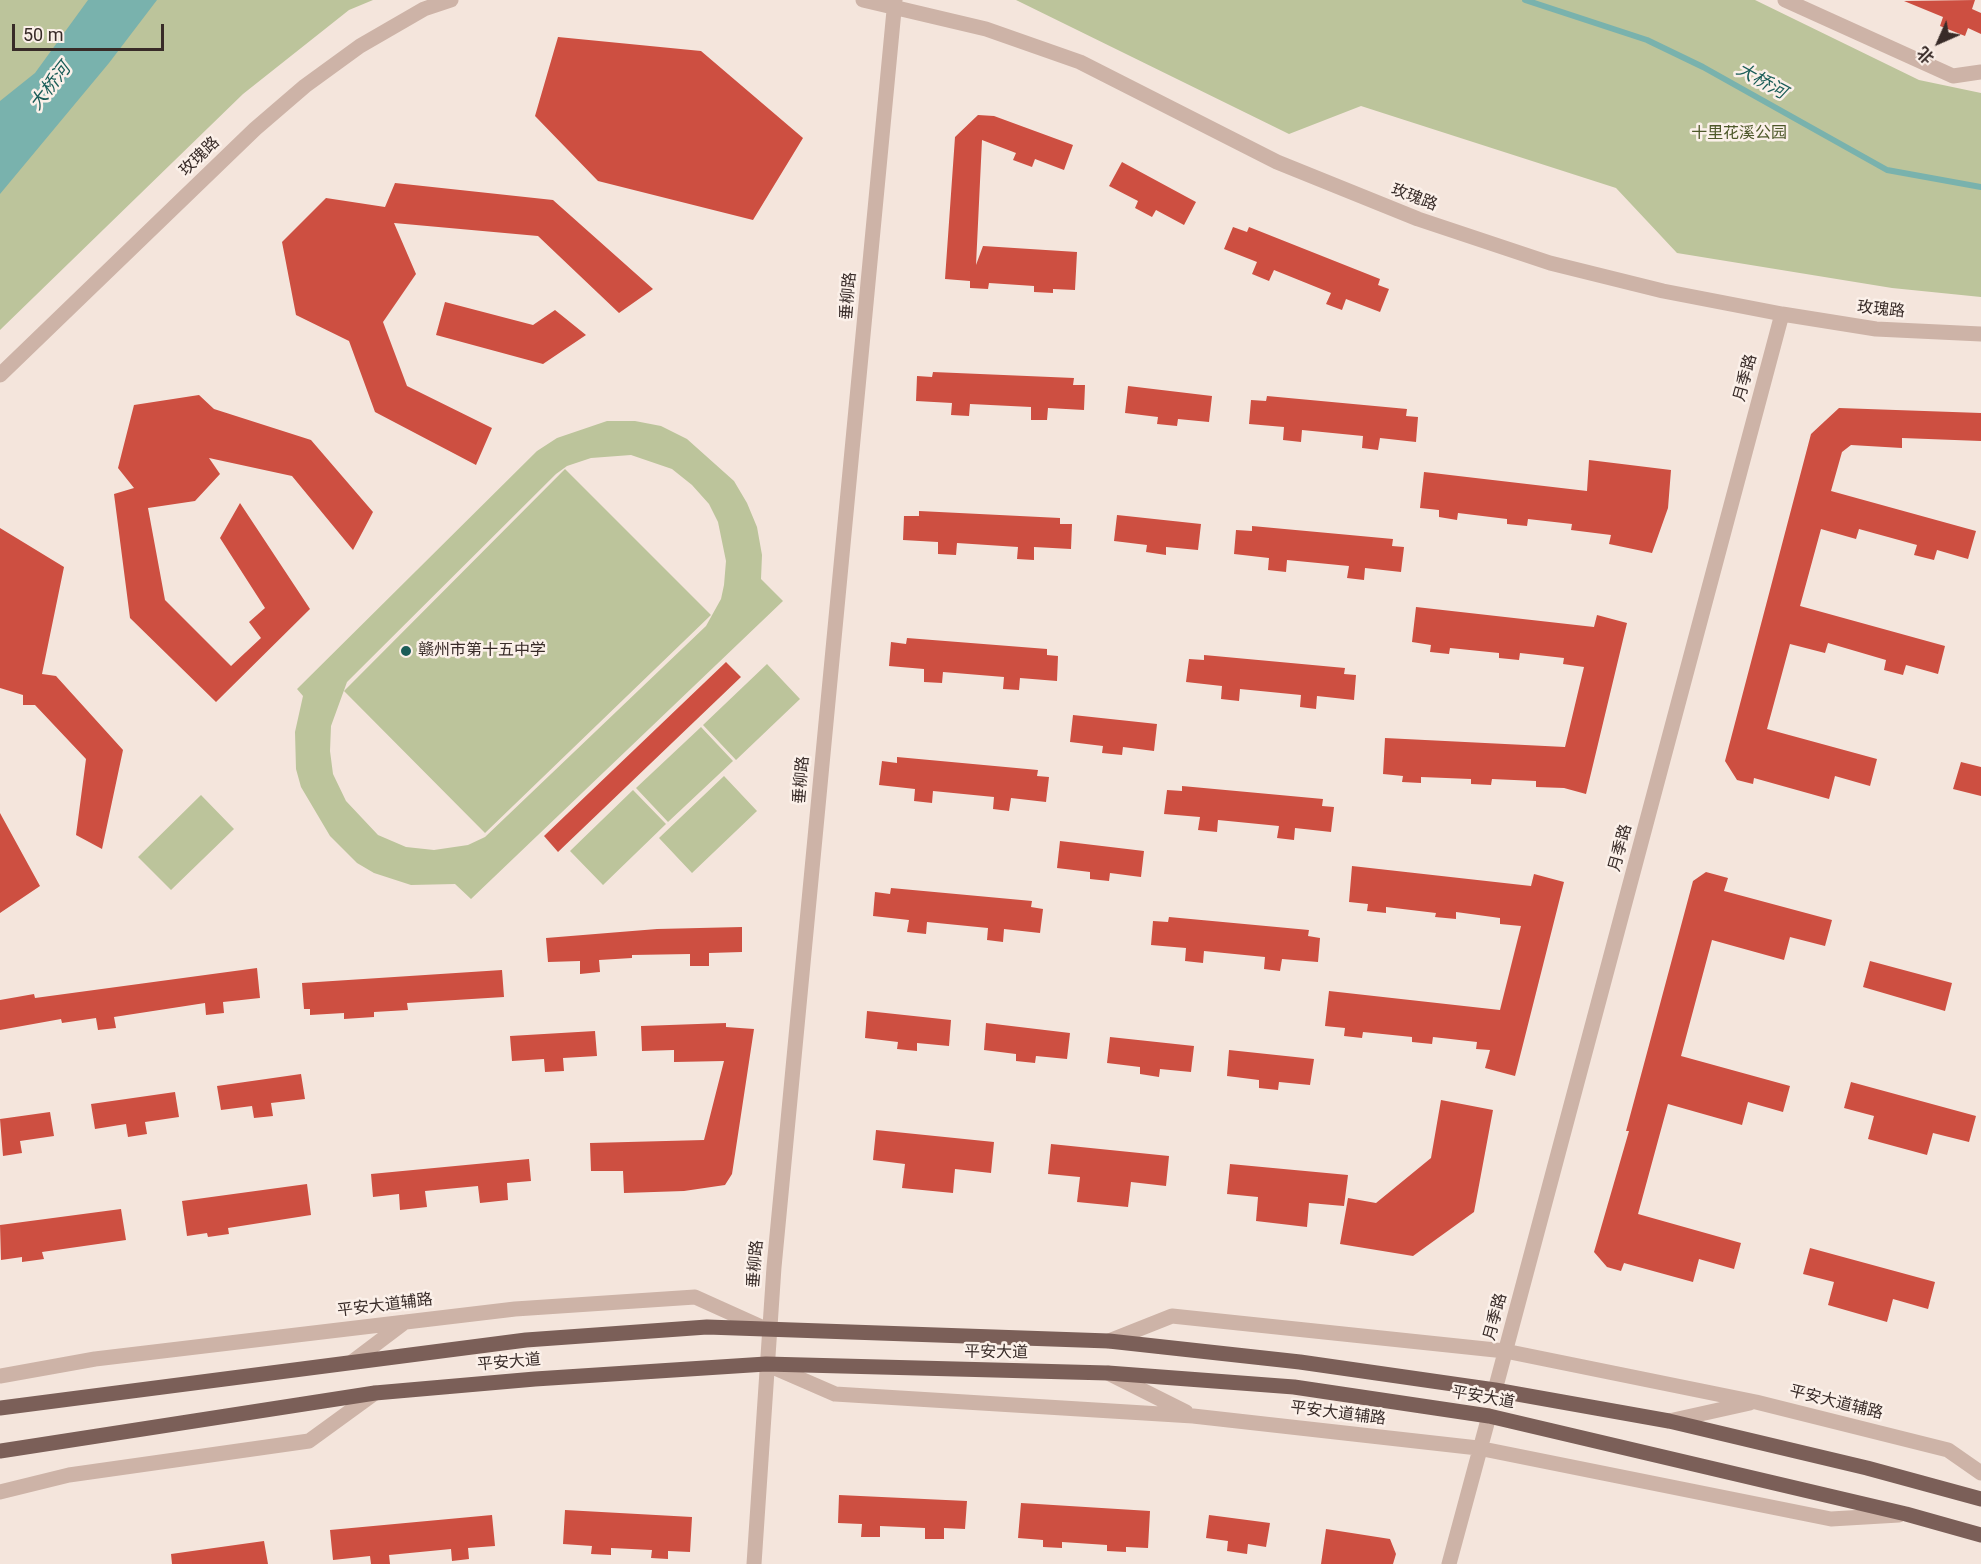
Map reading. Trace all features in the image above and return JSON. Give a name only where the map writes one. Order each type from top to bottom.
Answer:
[{"type":"main road","name":"平安大道","points":[[2,1407],[526,1340],[708,1327],[1109,1341],[1300,1362],[1495,1390],[1669,1421],[1867,1468],[1981,1499]]},
{"type":"main road","name":"平安大道","points":[[4,1452],[375,1393],[535,1379],[766,1364],[1108,1373],[1294,1387],[1489,1416],[1906,1514],[1981,1535]]},
{"type":"street","name":"玫瑰路","points":[[0,375],[247,137],[305,86],[360,46],[424,9],[451,0]]},
{"type":"street","name":"玫瑰路","points":[[863,0],[895,3],[986,29],[1080,62],[1277,162],[1418,219],[1550,263],[1663,291],[1782,314],[1876,329],[1981,334]]},
{"type":"street","points":[[1785,0],[1953,76],[1981,72]]},
{"type":"street","name":"垂柳路","points":[[754,1564],[769,1330],[895,3]]},
{"type":"street","name":"月季路","points":[[1495,1390],[1782,314]]},
{"type":"street","name":"平安大道辅路","points":[[0,1376],[95,1359],[515,1309],[694,1298],[769,1330]]},
{"type":"street","name":"平安大道辅路","points":[[1109,1341],[1172,1316],[1505,1351],[1756,1402],[1948,1450],[1981,1473]]},
{"type":"street","points":[[352,1362],[405,1322]]},
{"type":"street","name":"平安大道辅路","points":[[766,1364],[835,1394],[1192,1416],[1478,1448],[1831,1519],[1906,1514]]},
{"type":"street","points":[[1108,1373],[1192,1416]]},
{"type":"street","points":[[0,1492],[69,1475],[309,1441],[375,1393]]},
{"type":"street","points":[[1669,1421],[1756,1402]]},
{"type":"street","points":[[1449,1564],[1478,1448],[1489,1416]]},
{"type":"green space","points":[[0,0],[373,0],[349,10],[243,94],[0,330]]},
{"type":"green space","name":"十里花溪公园","points":[[1016,0],[1755,0],[1919,80],[1981,93],[1981,297],[1892,288],[1677,253],[1616,188],[1361,106],[1289,134]]},
{"type":"green space","points":[[607,421],[635,421],[661,426],[687,439],[734,481],[757,527],[762,555],[761,579],[783,601],[471,899],[455,884],[411,885],[374,873],[357,863],[330,836],[301,787],[296,769],[295,732],[303,696],[297,689],[537,451],[557,438]],"holes":[[[631,455],[672,469],[692,485],[709,504],[718,522],[726,561],[724,585],[721,599],[706,626],[485,837],[468,845],[434,850],[406,847],[378,835],[346,801],[333,774],[330,751],[331,726],[347,682],[556,474],[567,466],[591,458]]]},
{"type":"green space","points":[[565,469],[711,615],[485,833],[344,691]]},
{"type":"green space","points":[[767,664],[800,699],[736,760],[703,725]]},
{"type":"green space","points":[[701,727],[733,761],[668,822],[636,788]]},
{"type":"green space","points":[[724,776],[757,811],[692,873],[659,838]]},
{"type":"green space","points":[[633,790],[666,824],[603,885],[570,851]]},
{"type":"green space","points":[[201,795],[234,829],[171,890],[138,857]]},
{"type":"water","points":[[88,0],[157,0],[109,63],[0,194],[0,101],[35,73]]},
{"type":"building","points":[[1975,0],[1972,9],[1981,13],[1981,34],[1968,28],[1965,36],[1940,26],[1943,17],[1904,1]]},
{"type":"building","points":[[558,37],[701,51],[803,138],[753,220],[598,181],[535,116]]},
{"type":"building","points":[[978,115],[994,116],[1073,145],[1064,170],[1035,159],[1032,167],[1013,160],[1016,153],[982,140],[976,265],[983,246],[1077,252],[1075,290],[1053,289],[1053,293],[1034,292],[1034,286],[989,283],[988,289],[970,288],[970,281],[945,279],[955,137]]},
{"type":"building","points":[[1122,162],[1196,202],[1184,225],[1156,210],[1152,217],[1135,208],[1138,201],[1109,186]]},
{"type":"building","points":[[395,183],[553,200],[653,289],[619,313],[538,236],[394,223],[416,274],[383,322],[407,386],[492,428],[476,465],[375,412],[349,341],[296,315],[282,242],[326,198],[385,207]]},
{"type":"building","points":[[1233,227],[1247,232],[1249,227],[1380,279],[1378,285],[1389,289],[1380,312],[1346,299],[1342,310],[1326,304],[1331,293],[1274,270],[1269,281],[1252,274],[1257,262],[1224,249]]},
{"type":"building","points":[[445,302],[533,325],[555,310],[586,335],[543,364],[436,335]]},
{"type":"building","points":[[933,372],[1074,378],[1073,385],[1085,385],[1084,410],[1048,408],[1047,420],[1031,420],[1031,407],[970,404],[969,416],[951,415],[952,403],[916,401],[917,376],[932,377]]},
{"type":"building","points":[[1128,386],[1212,396],[1209,422],[1178,419],[1177,426],[1157,424],[1158,417],[1125,413]]},
{"type":"building","points":[[199,395],[214,409],[311,440],[373,512],[353,550],[292,476],[209,458],[220,474],[195,501],[148,508],[165,600],[231,666],[261,638],[249,622],[265,608],[220,538],[240,503],[310,609],[216,702],[130,618],[114,494],[134,488],[118,468],[134,405]]},
{"type":"building","points":[[1267,396],[1407,409],[1406,416],[1418,417],[1416,442],[1380,438],[1378,450],[1362,448],[1363,436],[1302,430],[1301,442],[1283,440],[1284,427],[1249,424],[1251,400],[1266,401]]},
{"type":"building","points":[[1839,408],[1981,413],[1981,441],[1902,438],[1902,448],[1851,445],[1842,452],[1831,491],[1976,531],[1968,559],[1937,550],[1934,560],[1914,555],[1917,545],[1859,529],[1856,539],[1821,529],[1800,606],[1945,646],[1938,674],[1906,665],[1903,675],[1884,670],[1886,660],[1828,643],[1825,653],[1790,644],[1767,729],[1877,759],[1870,786],[1835,776],[1829,799],[1754,778],[1753,784],[1737,780],[1725,761],[1811,434]]},
{"type":"building","points":[[1589,460],[1671,470],[1668,508],[1652,553],[1609,544],[1611,535],[1571,530],[1572,524],[1528,519],[1527,526],[1507,524],[1507,519],[1458,513],[1457,520],[1439,517],[1439,510],[1420,508],[1424,472],[1587,491]]},
{"type":"building","points":[[919,511],[1060,518],[1060,524],[1072,524],[1071,549],[1034,547],[1034,560],[1017,559],[1018,547],[957,543],[956,555],[938,554],[938,542],[903,540],[904,516],[919,516]]},
{"type":"building","points":[[1117,515],[1201,524],[1198,550],[1166,547],[1166,555],[1146,552],[1147,545],[1114,541]]},
{"type":"building","points":[[1252,526],[1393,539],[1392,546],[1404,547],[1401,572],[1365,568],[1364,580],[1347,578],[1349,566],[1287,560],[1286,572],[1268,570],[1269,558],[1234,554],[1236,530],[1252,531]]},
{"type":"building","points":[[0,528],[64,567],[42,674],[56,676],[123,750],[102,849],[76,835],[86,759],[35,705],[23,705],[23,695],[0,688]]},
{"type":"building","points":[[1416,607],[1594,627],[1597,615],[1627,623],[1586,794],[1564,788],[1536,787],[1536,781],[1492,779],[1491,785],[1471,784],[1471,779],[1421,777],[1421,783],[1402,782],[1403,776],[1383,774],[1385,738],[1565,747],[1584,667],[1563,664],[1564,658],[1520,653],[1519,660],[1499,658],[1499,653],[1450,648],[1449,654],[1430,652],[1431,645],[1412,642]]},
{"type":"building","points":[[907,638],[1047,649],[1047,655],[1058,656],[1057,681],[1020,678],[1019,690],[1003,689],[1004,677],[943,672],[942,683],[924,682],[924,669],[889,666],[891,642],[906,644]]},
{"type":"building","points":[[1204,655],[1345,668],[1344,674],[1356,675],[1354,700],[1317,696],[1316,709],[1300,707],[1301,695],[1240,689],[1239,701],[1221,699],[1222,686],[1186,682],[1189,659],[1204,660]]},
{"type":"building","points":[[726,662],[741,677],[558,852],[544,836]]},
{"type":"building","points":[[1073,715],[1157,724],[1154,751],[1123,747],[1122,755],[1102,753],[1103,746],[1070,742]]},
{"type":"building","points":[[897,757],[1038,770],[1037,776],[1049,777],[1046,802],[1011,798],[1009,811],[993,809],[994,797],[933,791],[932,803],[914,801],[915,789],[879,785],[882,761],[897,763]]},
{"type":"building","points":[[1961,762],[1981,767],[1981,796],[1953,789]]},
{"type":"building","points":[[1182,786],[1323,799],[1322,806],[1334,807],[1331,832],[1295,828],[1294,840],[1277,838],[1279,826],[1218,820],[1217,832],[1198,830],[1200,817],[1164,814],[1167,790],[1182,791]]},
{"type":"building","points":[[0,813],[40,886],[0,913]]},
{"type":"building","points":[[1060,841],[1144,851],[1141,877],[1110,873],[1109,881],[1090,879],[1090,872],[1057,868]]},
{"type":"building","points":[[1352,866],[1531,886],[1534,874],[1564,882],[1515,1076],[1485,1068],[1490,1050],[1476,1049],[1477,1042],[1433,1037],[1432,1044],[1412,1042],[1412,1037],[1363,1032],[1362,1038],[1344,1036],[1345,1028],[1325,1026],[1329,991],[1500,1010],[1521,926],[1500,924],[1500,918],[1456,912],[1456,919],[1435,917],[1436,913],[1386,907],[1386,913],[1367,911],[1368,904],[1349,902]]},
{"type":"building","points":[[1706,872],[1728,878],[1724,891],[1832,920],[1825,946],[1790,937],[1784,960],[1712,940],[1681,1056],[1790,1086],[1783,1112],[1748,1102],[1742,1125],[1668,1104],[1638,1214],[1741,1243],[1734,1269],[1699,1259],[1693,1282],[1624,1263],[1621,1271],[1607,1267],[1594,1252],[1629,1131],[1626,1131],[1693,881]]},
{"type":"building","points":[[891,888],[1032,901],[1031,907],[1043,909],[1040,933],[1004,929],[1003,942],[987,940],[988,928],[927,922],[926,934],[907,932],[909,920],[873,916],[875,892],[890,894]]},
{"type":"building","points":[[1169,917],[1309,930],[1308,936],[1320,938],[1318,962],[1282,959],[1280,971],[1264,969],[1265,957],[1204,951],[1203,963],[1185,961],[1186,948],[1151,945],[1153,921],[1168,922]]},
{"type":"building","points":[[742,927],[742,952],[709,953],[709,966],[690,966],[690,954],[632,955],[632,958],[599,960],[600,972],[580,974],[580,961],[548,962],[546,938],[657,929]]},
{"type":"building","points":[[1870,961],[1952,983],[1945,1011],[1863,987]]},
{"type":"building","points":[[257,968],[260,998],[223,1002],[224,1013],[206,1015],[205,1003],[114,1017],[116,1028],[98,1030],[96,1018],[62,1023],[61,1019],[0,1030],[0,1000],[34,994],[35,998]]},
{"type":"building","points":[[502,970],[504,997],[407,1003],[408,1010],[374,1012],[374,1017],[344,1019],[344,1013],[310,1015],[310,1009],[304,1009],[302,983]]},
{"type":"building","points":[[867,1011],[951,1020],[949,1046],[917,1043],[917,1051],[897,1049],[898,1042],[865,1038]]},
{"type":"building","points":[[726,1023],[726,1027],[754,1029],[732,1174],[725,1185],[684,1191],[624,1193],[623,1171],[591,1171],[590,1143],[704,1140],[724,1061],[674,1062],[674,1050],[642,1051],[641,1026]]},
{"type":"building","points":[[986,1023],[1070,1033],[1067,1059],[1036,1056],[1035,1063],[1016,1061],[1016,1054],[984,1050]]},
{"type":"building","points":[[595,1031],[597,1056],[563,1058],[564,1071],[545,1072],[544,1059],[512,1061],[510,1036]]},
{"type":"building","points":[[1110,1037],[1194,1046],[1191,1072],[1160,1069],[1159,1077],[1140,1074],[1140,1067],[1107,1063]]},
{"type":"building","points":[[1229,1050],[1314,1059],[1310,1085],[1279,1082],[1278,1090],[1259,1088],[1259,1080],[1227,1076]]},
{"type":"building","points":[[301,1074],[305,1099],[271,1103],[273,1116],[254,1118],[252,1106],[221,1110],[217,1086]]},
{"type":"building","points":[[1851,1082],[1976,1116],[1969,1142],[1933,1133],[1927,1155],[1868,1139],[1874,1116],[1844,1108]]},
{"type":"building","points":[[175,1092],[179,1117],[145,1122],[147,1134],[128,1137],[126,1124],[95,1129],[91,1104]]},
{"type":"building","points":[[1441,1100],[1493,1110],[1474,1212],[1413,1256],[1340,1244],[1348,1198],[1376,1203],[1431,1158]]},
{"type":"building","points":[[50,1112],[54,1136],[20,1141],[22,1153],[3,1156],[0,1119]]},
{"type":"building","points":[[876,1130],[994,1142],[991,1173],[955,1169],[953,1193],[902,1188],[905,1164],[873,1160]]},
{"type":"building","points":[[1051,1144],[1169,1156],[1166,1186],[1131,1182],[1128,1207],[1077,1202],[1080,1177],[1048,1174]]},
{"type":"building","points":[[529,1159],[531,1181],[507,1183],[508,1200],[480,1203],[478,1186],[425,1191],[427,1207],[400,1210],[399,1194],[373,1197],[371,1174]]},
{"type":"building","points":[[1230,1164],[1348,1175],[1344,1206],[1309,1203],[1307,1227],[1256,1221],[1258,1197],[1227,1194]]},
{"type":"building","points":[[307,1184],[311,1215],[228,1228],[229,1234],[208,1237],[207,1233],[187,1236],[182,1201]]},
{"type":"building","points":[[121,1209],[126,1240],[42,1252],[44,1259],[22,1262],[22,1257],[1,1260],[0,1225]]},
{"type":"building","points":[[1810,1248],[1935,1282],[1928,1309],[1893,1299],[1887,1322],[1828,1305],[1834,1282],[1803,1274]]},
{"type":"building","points":[[839,1495],[967,1501],[965,1529],[944,1528],[944,1539],[925,1539],[925,1528],[880,1526],[880,1537],[861,1537],[862,1524],[838,1523]]},
{"type":"building","points":[[1021,1503],[1150,1511],[1148,1548],[1126,1547],[1126,1552],[1107,1551],[1107,1545],[1062,1542],[1062,1548],[1043,1547],[1043,1540],[1018,1538]]},
{"type":"building","points":[[565,1510],[692,1517],[690,1552],[668,1551],[668,1559],[651,1558],[652,1550],[611,1548],[611,1555],[591,1554],[592,1546],[563,1544]]},
{"type":"building","points":[[492,1515],[495,1546],[468,1548],[469,1559],[452,1561],[451,1549],[389,1555],[390,1564],[371,1564],[370,1556],[333,1560],[330,1530]]},
{"type":"building","points":[[1209,1515],[1270,1523],[1266,1547],[1248,1544],[1247,1554],[1227,1551],[1228,1541],[1206,1538]]},
{"type":"building","points":[[1326,1529],[1390,1539],[1396,1554],[1393,1564],[1321,1564]]},
{"type":"building","points":[[264,1541],[268,1564],[172,1564],[171,1554]]},
{"type":"waterway","name":"大桥河","points":[[1525,0],[1647,40],[1703,67],[1887,170],[1981,187]]},
{"type":"place","name":"赣州市第十五中学","points":[[406,651]]}]
